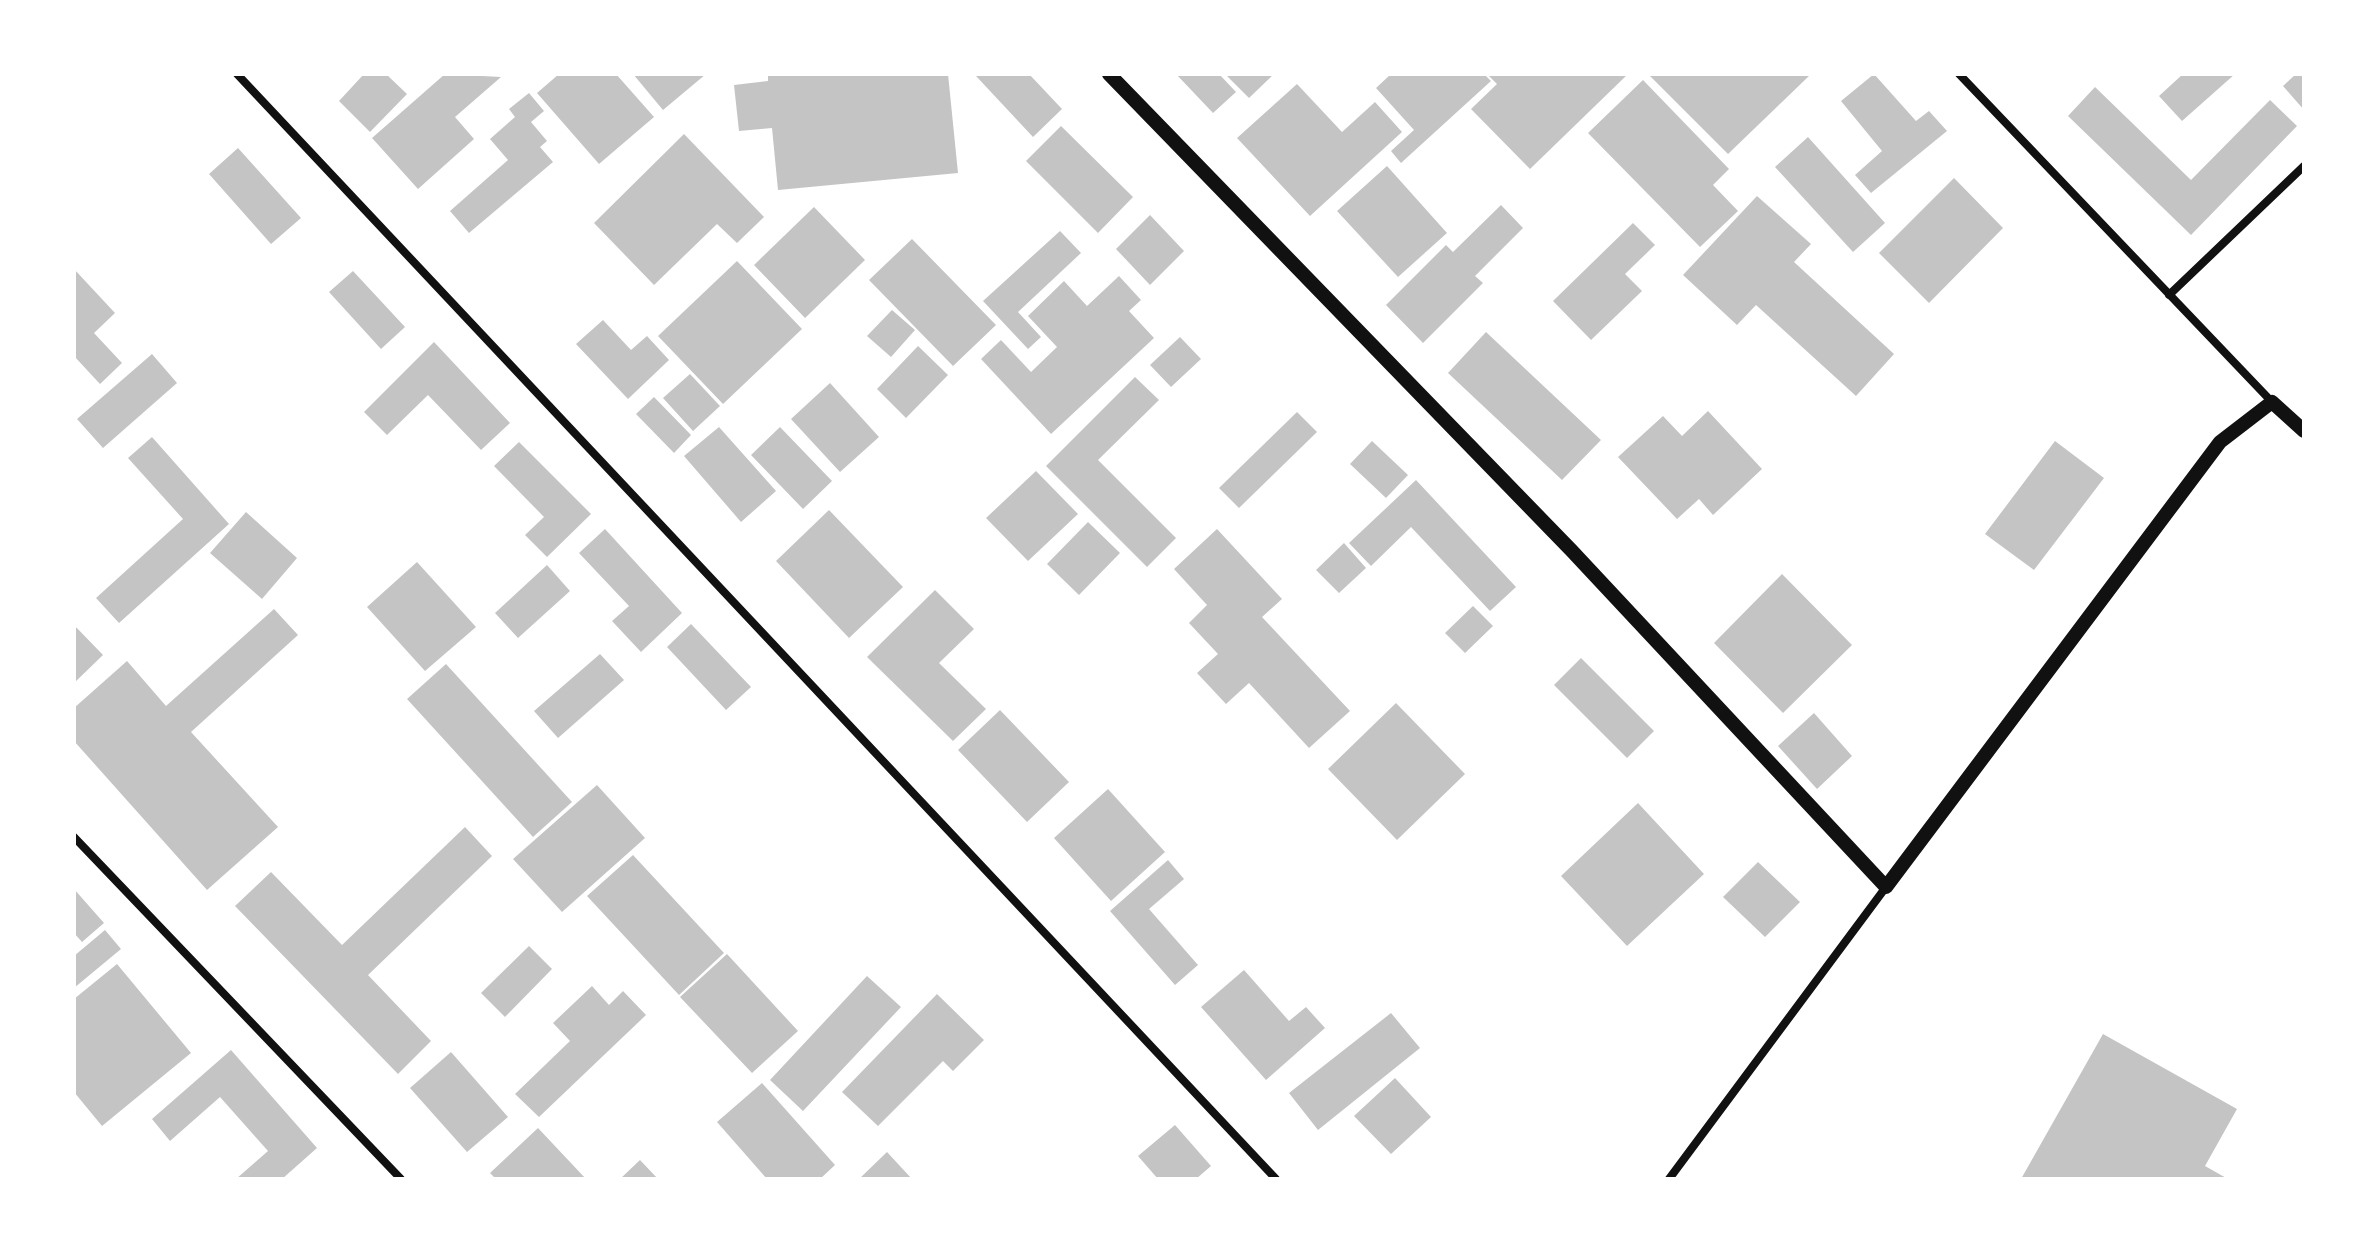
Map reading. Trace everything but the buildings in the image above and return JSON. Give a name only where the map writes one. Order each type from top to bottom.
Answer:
[{"type":"street","points":[[237,74],[1276,1179]]},
{"type":"street","points":[[1109,74],[1572,551],[1886,887]]},
{"type":"street","points":[[1959,74],[2272,402],[2304,431]]},
{"type":"street","points":[[2169,295],[2304,166]]},
{"type":"street","points":[[1669,1179],[2220,442],[2272,402]]},
{"type":"street","points":[[74,837],[401,1179]]}]
